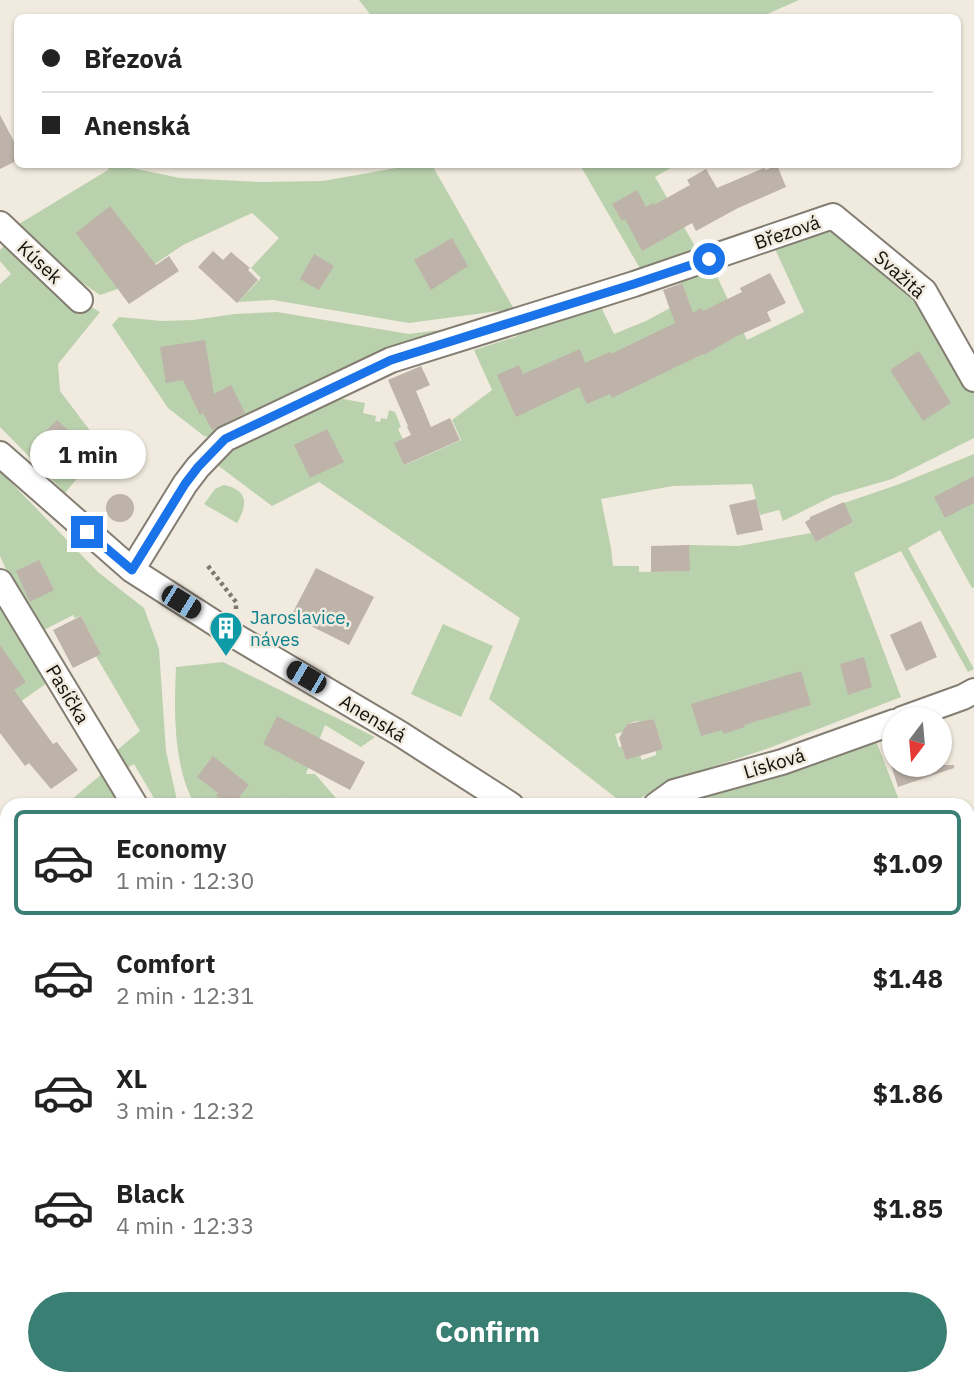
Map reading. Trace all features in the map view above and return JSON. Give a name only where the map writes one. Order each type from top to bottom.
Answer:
[{"type":"street","name":"Svažitá","points":[[832,216],[924,291],[974,379]]},
{"type":"street","name":"Březová","points":[[132,570],[185,484],[225,439],[391,360],[634,284],[832,216]]},
{"type":"street","name":"Kúsek","points":[[0,224],[80,300]]},
{"type":"street","name":"Anenská","points":[[0,454],[132,570],[500,798]]},
{"type":"street","name":"Pasíčka","points":[[0,582],[131,798]]},
{"type":"street","points":[[936,707],[974,691]]},
{"type":"street","name":"Lísková","points":[[666,798],[674,792],[782,762],[882,726]]},
{"type":"path","points":[[208,566],[236,602],[235,636]]},
{"type":"green space","points":[[359,0],[799,0],[767,14],[370,14]]},
{"type":"green space","points":[[132,168],[180,178],[259,182],[323,181],[396,168],[434,168],[514,309],[409,323],[273,300],[238,302],[261,278],[251,268],[279,238],[252,213],[183,245],[118,289],[100,295],[64,270],[19,224],[108,170]]},
{"type":"green space","points":[[582,168],[671,168],[655,177],[696,248],[748,230],[645,277]]},
{"type":"green space","points":[[831,229],[901,285],[974,382],[974,438],[892,479],[833,496],[783,521],[779,510],[760,515],[752,484],[673,486],[601,499],[613,566],[639,566],[639,572],[689,571],[689,545],[739,546],[811,533],[816,542],[853,522],[844,503],[974,454],[974,587],[972,588],[940,530],[908,548],[974,669],[968,672],[901,551],[854,573],[901,697],[769,748],[667,782],[641,798],[616,798],[489,699],[520,618],[319,482],[272,506],[212,461],[338,398],[365,403],[363,413],[376,416],[375,421],[387,419],[389,410],[395,412],[403,439],[395,443],[405,465],[461,440],[452,420],[492,390],[474,350],[515,337],[547,318],[626,300],[602,309],[614,334],[670,308],[667,302],[686,295],[681,281],[714,270],[747,340],[804,312],[775,249]],"holes":[[[654,719],[663,749],[656,751],[656,755],[642,760],[640,756],[626,760],[615,734],[626,731],[627,724]]]},
{"type":"green space","points":[[11,238],[52,285],[100,312],[58,364],[60,391],[94,436],[99,452],[65,493],[0,427],[0,284],[11,274],[0,261],[0,250]]},
{"type":"green space","points":[[277,312],[409,334],[494,323],[218,439],[204,436],[168,408],[112,325],[119,317],[162,321]]},
{"type":"green space","points":[[0,471],[98,572],[144,608],[159,649],[166,751],[176,798],[154,798],[134,764],[119,772],[111,755],[140,731],[96,656],[101,654],[81,616],[75,618],[73,615],[36,634],[0,556]]},
{"type":"green space","points":[[224,485],[238,490],[244,499],[243,510],[237,523],[204,504],[215,489]]},
{"type":"green space","points":[[0,593],[47,683],[0,716]]},
{"type":"green space","points":[[443,624],[493,646],[461,717],[411,694]]},
{"type":"green space","points":[[223,662],[375,737],[361,747],[325,725],[306,774],[315,774],[336,798],[192,798],[182,773],[176,738],[176,667]]},
{"type":"green space","points":[[876,741],[882,756],[882,777],[890,777],[898,798],[692,798],[709,790],[810,765]]},
{"type":"green space","points":[[103,773],[116,798],[73,798]]},
{"type":"building","points":[[0,115],[14,141],[14,162],[0,169]]},
{"type":"building","points":[[764,168],[778,168],[786,187],[738,208],[696,231],[692,223],[642,251],[625,219],[622,221],[612,204],[637,190],[646,207],[653,203],[654,205],[690,185],[687,180],[706,169],[717,188]]},
{"type":"building","points":[[110,206],[156,265],[169,256],[179,271],[129,304],[76,233]]},
{"type":"building","points":[[452,238],[468,266],[431,290],[414,260]]},
{"type":"building","points":[[213,251],[223,260],[231,252],[250,268],[248,270],[258,280],[237,303],[198,267]]},
{"type":"building","points":[[314,254],[334,266],[319,290],[300,279]]},
{"type":"building","points":[[770,273],[786,303],[767,312],[771,321],[612,398],[610,394],[587,404],[579,387],[516,417],[497,375],[519,365],[523,374],[580,349],[585,363],[610,352],[611,354],[675,323],[663,290],[682,283],[693,313],[701,308],[703,311],[742,292],[740,288]]},
{"type":"building","points":[[205,340],[214,394],[231,385],[245,413],[212,430],[203,413],[200,415],[183,380],[166,383],[160,347]]},
{"type":"building","points":[[919,351],[951,403],[923,421],[890,370]]},
{"type":"building","points":[[421,366],[430,385],[416,391],[431,427],[450,418],[460,440],[404,465],[394,443],[411,435],[388,380]]},
{"type":"building","points":[[57,420],[75,436],[46,467],[28,450]]},
{"type":"building","points":[[327,429],[344,462],[310,478],[294,445]]},
{"type":"building","points":[[974,476],[974,503],[945,518],[934,497]]},
{"type":"building","points":[[120,494],[130,498],[134,508],[130,518],[120,522],[110,518],[106,508],[110,498]]},
{"type":"building","points":[[756,499],[763,530],[737,535],[729,505]]},
{"type":"building","points":[[844,502],[853,522],[816,542],[805,522],[810,517]]},
{"type":"building","points":[[689,545],[690,571],[651,572],[651,546]]},
{"type":"building","points":[[39,560],[54,590],[30,602],[16,571]]},
{"type":"building","points":[[316,568],[374,597],[349,645],[291,616]]},
{"type":"building","points":[[81,616],[101,654],[73,668],[53,630]]},
{"type":"building","points":[[921,621],[937,657],[906,671],[890,635]]},
{"type":"building","points":[[0,645],[26,682],[14,690],[53,744],[57,742],[78,770],[51,789],[29,763],[25,766],[0,733]]},
{"type":"building","points":[[864,657],[872,687],[848,695],[840,664]]},
{"type":"building","points":[[801,671],[811,705],[744,725],[745,727],[724,734],[722,730],[701,736],[691,704]]},
{"type":"building","points":[[277,716],[365,762],[350,790],[263,744]]},
{"type":"building","points":[[654,719],[663,749],[626,760],[619,738],[627,724]]},
{"type":"building","points":[[213,756],[249,785],[239,798],[219,798],[216,795],[218,793],[197,777]]},
{"type":"building","points":[[895,777],[927,777],[898,787]]},
{"type":"place","name":"Jaroslavice, náves","points":[[226,658]]},
{"type":"route","points":[[87,532],[132,570],[185,484],[225,439],[391,360],[709,259]]}]
